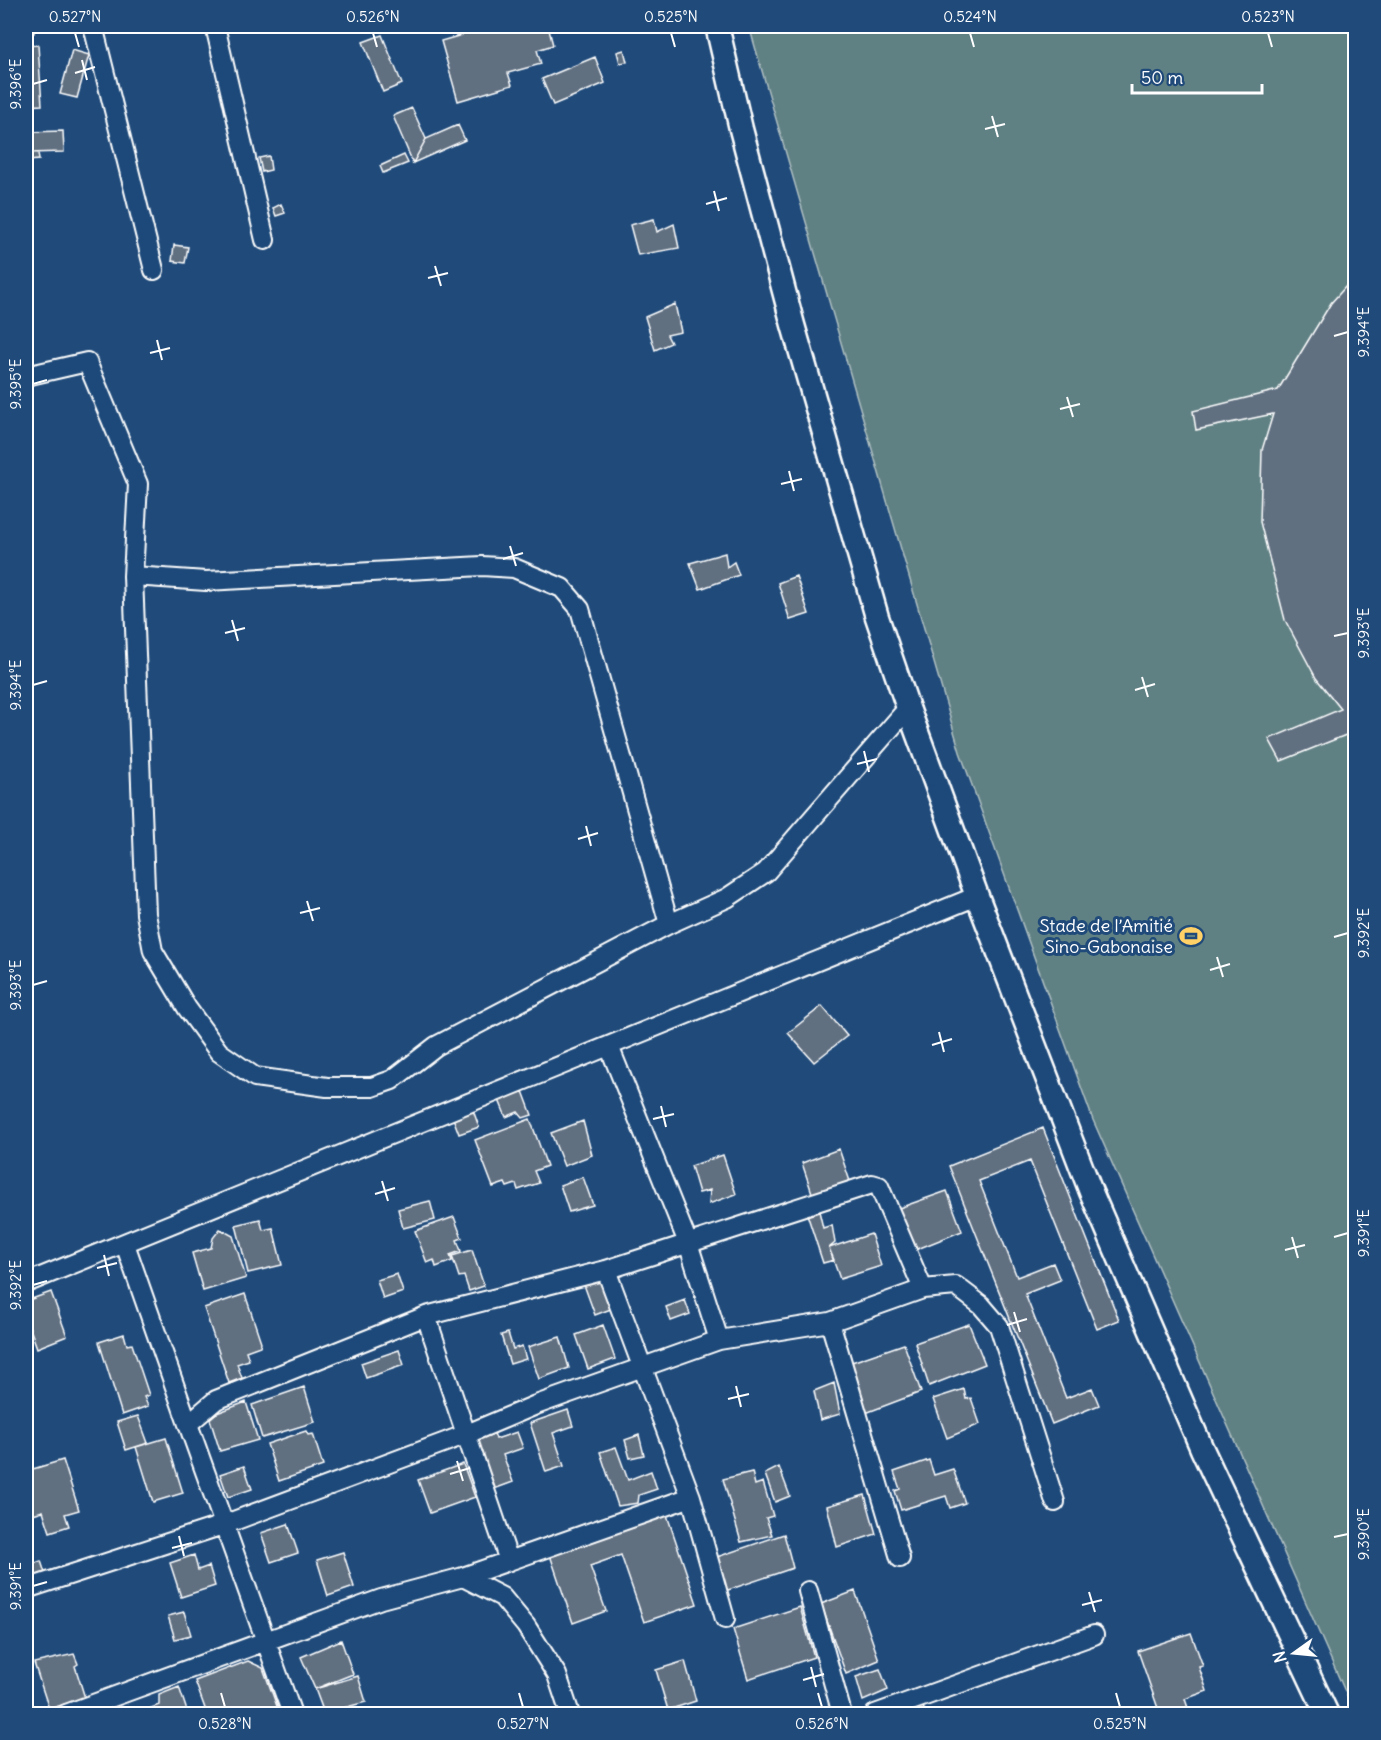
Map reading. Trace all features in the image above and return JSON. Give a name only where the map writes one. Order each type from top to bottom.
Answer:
[{"type":"main road","points":[[717,26],[792,325],[877,617],[908,708],[977,896],[1105,1224],[1202,1449],[1327,1714]]},
{"type":"street","points":[[93,26],[154,270]]},
{"type":"street","points":[[215,26],[265,240]]},
{"type":"street","points":[[26,376],[87,362],[138,483],[133,576],[147,914],[153,951],[187,1008],[219,1052],[255,1077],[347,1088],[372,1087],[392,1080],[436,1046],[669,924],[728,898],[766,872],[908,708]]},
{"type":"street","points":[[133,576],[206,581],[482,566],[514,568],[562,588],[580,609],[669,924]]},
{"type":"street","points":[[26,1283],[977,896]]},
{"type":"street","points":[[609,1046],[688,1243],[719,1340]]},
{"type":"street","points":[[188,1424],[216,1400],[426,1316],[606,1270],[872,1184],[879,1186],[923,1289]]},
{"type":"street","points":[[125,1244],[292,1714]]},
{"type":"street","points":[[606,1270],[691,1497],[725,1619]]},
{"type":"street","points":[[26,1588],[223,1525],[466,1434],[536,1405],[719,1340],[830,1322],[923,1289],[956,1286],[981,1305],[999,1326],[1055,1503]]},
{"type":"street","points":[[426,1316],[509,1561]]},
{"type":"street","points":[[830,1322],[900,1558]]},
{"type":"street","points":[[66,1714],[381,1599],[463,1577],[691,1497]]},
{"type":"street","points":[[463,1577],[502,1597],[526,1626],[557,1675],[570,1714]]},
{"type":"street","points":[[808,1591],[842,1714]]},
{"type":"street","points":[[875,1714],[1094,1635]]},
{"type":"green space","name":"Stade de l’Amitié Sino-Gabonaise","points":[[749,26],[1355,26],[1355,1714],[1093,1120],[960,752]]},
{"type":"building","points":[[26,26],[34,26],[34,33],[26,33]]},
{"type":"building","points":[[459,26],[529,26],[530,28],[548,26],[553,45],[537,50],[541,64],[508,73],[512,85],[458,101],[441,41],[462,35]]},
{"type":"building","points":[[382,35],[402,84],[383,92],[363,42]]},
{"type":"building","points":[[38,45],[42,105],[26,106],[26,46]]},
{"type":"building","points":[[72,50],[89,55],[77,98],[60,94]]},
{"type":"building","points":[[624,50],[627,62],[620,63],[617,52]]},
{"type":"building","points":[[595,57],[605,83],[553,105],[542,79]]},
{"type":"building","points":[[412,108],[426,139],[413,163],[393,116]]},
{"type":"building","points":[[458,125],[465,140],[413,163],[426,139]]},
{"type":"building","points":[[63,131],[64,152],[28,153],[27,132]]},
{"type":"building","points":[[28,153],[38,153],[39,160],[28,161]]},
{"type":"building","points":[[404,155],[408,163],[383,173],[380,166]]},
{"type":"building","points":[[269,156],[271,170],[262,172],[259,158]]},
{"type":"building","points":[[281,204],[285,213],[276,216],[273,208]]},
{"type":"building","points":[[26,218],[32,218],[27,273],[26,273]]},
{"type":"building","points":[[654,219],[657,232],[674,224],[679,248],[638,255],[630,225]]},
{"type":"building","points":[[174,245],[188,247],[185,263],[172,261]]},
{"type":"building","points":[[1356,275],[1356,731],[1281,761],[1269,739],[1341,709],[1316,678],[1285,620],[1260,522],[1262,450],[1273,414],[1196,430],[1193,411],[1278,390],[1331,303]]},
{"type":"building","points":[[675,304],[681,332],[667,335],[671,343],[655,350],[645,317]]},
{"type":"building","points":[[725,553],[727,567],[734,562],[739,575],[700,589],[690,563]]},
{"type":"building","points":[[796,576],[809,614],[790,620],[778,583]]},
{"type":"building","points":[[822,1006],[847,1036],[814,1062],[788,1033]]},
{"type":"building","points":[[523,1091],[532,1115],[523,1118],[518,1112],[506,1117],[499,1100]]},
{"type":"building","points":[[473,1110],[479,1127],[459,1134],[453,1118]]},
{"type":"building","points":[[530,1119],[547,1166],[534,1171],[539,1183],[518,1190],[516,1184],[507,1187],[505,1183],[493,1187],[475,1140]]},
{"type":"building","points":[[583,1121],[592,1155],[564,1166],[551,1133]]},
{"type":"building","points":[[1043,1128],[1119,1320],[1097,1329],[1030,1161],[979,1181],[1017,1277],[1053,1263],[1060,1280],[1025,1294],[1066,1398],[1092,1388],[1099,1405],[1052,1424],[949,1166]]},
{"type":"building","points":[[839,1149],[854,1193],[816,1205],[802,1163]]},
{"type":"building","points":[[723,1155],[736,1194],[709,1204],[710,1190],[699,1193],[691,1166]]},
{"type":"building","points":[[583,1177],[593,1205],[569,1212],[560,1185]]},
{"type":"building","points":[[947,1191],[962,1231],[915,1250],[899,1208]]},
{"type":"building","points":[[430,1201],[435,1220],[403,1228],[398,1209]]},
{"type":"building","points":[[819,1211],[823,1228],[832,1225],[835,1243],[829,1248],[834,1260],[823,1263],[807,1214]]},
{"type":"building","points":[[454,1217],[462,1238],[457,1240],[461,1251],[450,1255],[452,1261],[436,1267],[434,1260],[427,1263],[415,1231]]},
{"type":"building","points":[[260,1219],[263,1230],[273,1228],[282,1265],[248,1273],[236,1225]]},
{"type":"building","points":[[220,1229],[233,1236],[246,1278],[203,1291],[192,1253],[211,1248],[213,1238]]},
{"type":"building","points":[[871,1234],[881,1266],[840,1279],[829,1248]]},
{"type":"building","points":[[472,1250],[484,1286],[469,1291],[464,1276],[459,1277],[452,1256]]},
{"type":"building","points":[[397,1274],[403,1292],[383,1299],[377,1280]]},
{"type":"building","points":[[605,1274],[616,1307],[595,1315],[583,1282]]},
{"type":"building","points":[[51,1292],[67,1336],[37,1348],[26,1317],[26,1301]]},
{"type":"building","points":[[245,1294],[261,1342],[260,1346],[246,1351],[249,1360],[237,1364],[242,1378],[229,1383],[204,1308]]},
{"type":"building","points":[[685,1300],[690,1314],[671,1321],[666,1307]]},
{"type":"building","points":[[969,1324],[985,1364],[929,1386],[915,1343]]},
{"type":"building","points":[[603,1325],[615,1359],[588,1369],[576,1335]]},
{"type":"building","points":[[508,1333],[513,1349],[522,1346],[526,1359],[510,1364],[501,1335]]},
{"type":"building","points":[[124,1334],[127,1345],[132,1344],[149,1395],[144,1397],[148,1406],[122,1415],[99,1342]]},
{"type":"building","points":[[560,1337],[569,1368],[539,1379],[528,1347]]},
{"type":"building","points":[[904,1344],[921,1392],[863,1414],[846,1364]]},
{"type":"building","points":[[399,1350],[404,1365],[366,1378],[361,1363]]},
{"type":"building","points":[[834,1383],[840,1414],[820,1420],[814,1391]]},
{"type":"building","points":[[304,1387],[315,1422],[262,1438],[252,1405]]},
{"type":"building","points":[[964,1389],[966,1399],[971,1398],[980,1424],[947,1438],[933,1399]]},
{"type":"building","points":[[246,1402],[258,1440],[220,1451],[209,1416]]},
{"type":"building","points":[[568,1410],[573,1426],[553,1433],[564,1466],[546,1472],[530,1423]]},
{"type":"building","points":[[138,1416],[148,1443],[126,1450],[117,1422]]},
{"type":"building","points":[[306,1431],[308,1435],[313,1434],[323,1466],[279,1481],[267,1444]]},
{"type":"building","points":[[517,1432],[523,1448],[503,1455],[513,1482],[494,1489],[476,1440],[494,1433],[496,1439]]},
{"type":"building","points":[[639,1435],[644,1455],[630,1458],[625,1440]]},
{"type":"building","points":[[166,1438],[183,1493],[153,1502],[136,1447]]},
{"type":"building","points":[[616,1447],[628,1480],[651,1471],[657,1489],[639,1495],[638,1503],[618,1506],[600,1452]]},
{"type":"building","points":[[30,1460],[33,1469],[63,1460],[79,1510],[65,1514],[69,1526],[50,1532],[43,1511],[26,1516],[26,1461]]},
{"type":"building","points":[[929,1460],[934,1475],[953,1469],[965,1503],[950,1508],[946,1496],[901,1510],[895,1491],[900,1489],[894,1472]]},
{"type":"building","points":[[463,1464],[475,1497],[430,1513],[418,1480]]},
{"type":"building","points":[[244,1466],[252,1489],[228,1497],[220,1474]]},
{"type":"building","points":[[779,1467],[790,1496],[775,1502],[765,1474]]},
{"type":"building","points":[[752,1472],[755,1485],[763,1482],[773,1516],[766,1518],[772,1535],[741,1542],[723,1479]]},
{"type":"building","points":[[865,1495],[876,1534],[837,1547],[827,1506]]},
{"type":"building","points":[[667,1515],[697,1604],[644,1622],[621,1555],[590,1566],[606,1611],[573,1623],[550,1555]]},
{"type":"building","points":[[288,1524],[298,1553],[271,1562],[261,1533]]},
{"type":"building","points":[[784,1534],[793,1568],[725,1591],[714,1558]]},
{"type":"building","points":[[343,1552],[354,1587],[328,1596],[317,1560]]},
{"type":"building","points":[[194,1555],[198,1570],[209,1566],[215,1586],[181,1597],[170,1563]]},
{"type":"building","points":[[41,1561],[45,1573],[30,1579],[27,1566]]},
{"type":"building","points":[[855,1591],[879,1660],[846,1674],[821,1604]]},
{"type":"building","points":[[800,1607],[814,1657],[748,1679],[733,1629]]},
{"type":"building","points":[[184,1612],[191,1635],[175,1639],[168,1616]]},
{"type":"building","points":[[1191,1633],[1203,1666],[1199,1667],[1207,1691],[1185,1699],[1190,1714],[1160,1714],[1138,1651]]},
{"type":"building","points":[[341,1640],[353,1674],[315,1689],[301,1657]]},
{"type":"building","points":[[74,1654],[78,1664],[75,1666],[85,1698],[49,1709],[34,1663]]},
{"type":"building","points":[[248,1661],[263,1668],[278,1709],[262,1714],[207,1714],[195,1681]]},
{"type":"building","points":[[685,1661],[696,1701],[668,1710],[656,1670]]},
{"type":"building","points":[[880,1669],[888,1690],[863,1701],[856,1677]]},
{"type":"building","points":[[358,1676],[366,1702],[324,1713],[315,1689]]},
{"type":"building","points":[[179,1687],[187,1711],[177,1714],[136,1714],[159,1705],[159,1695]]},
{"type":"building","points":[[920,1700],[926,1714],[891,1714]]},
{"type":"place","name":"Stade de l’Amitié Sino-Gabonaise","points":[[1191,936]]}]
